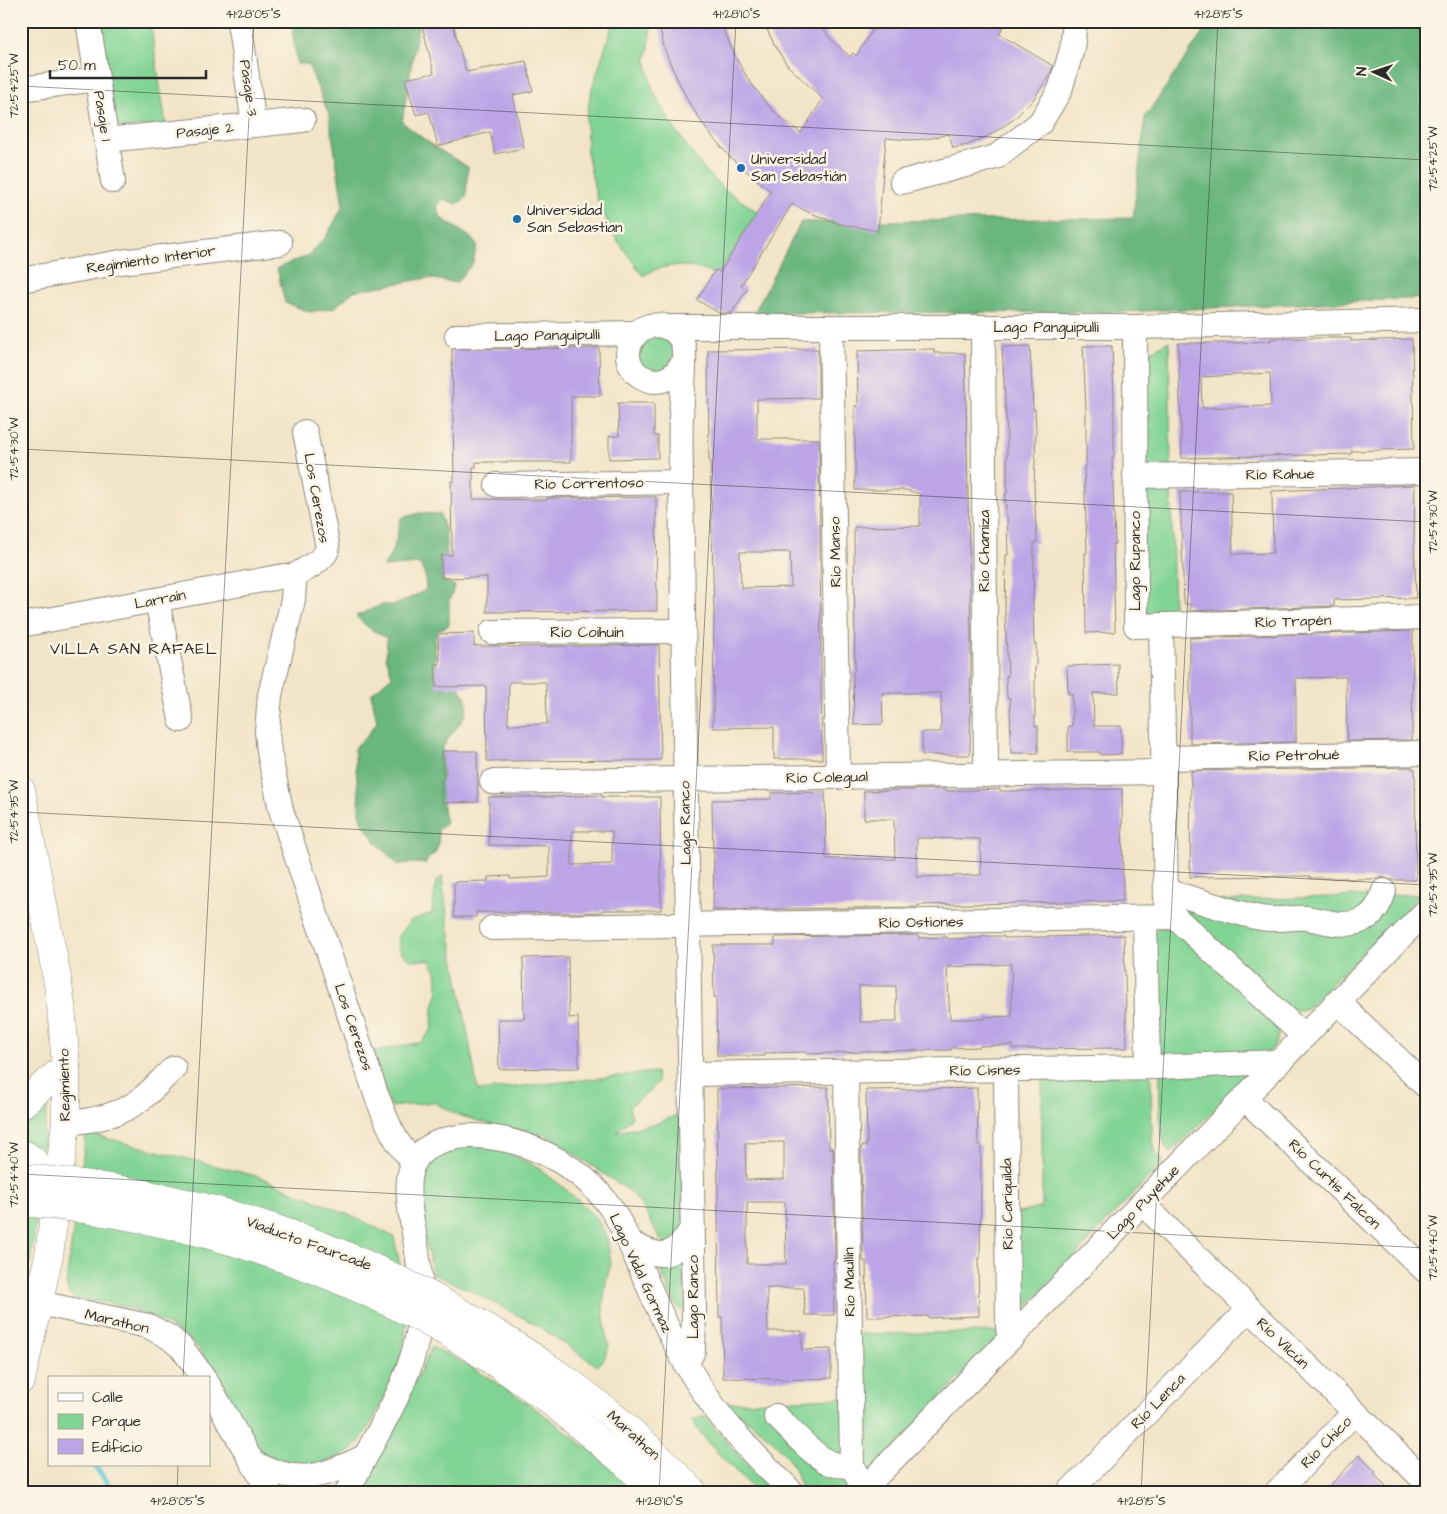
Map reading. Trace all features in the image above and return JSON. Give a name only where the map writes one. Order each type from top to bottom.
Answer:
[{"type":"main road","name":"Regimiento","points":[[21,790],[57,978],[66,1066],[66,1123],[49,1255],[30,1300],[23,1363]]},
{"type":"main road","points":[[21,1105],[66,1066]]},
{"type":"main road","points":[[21,1153],[35,1162],[51,1183],[57,1197]]},
{"type":"main road","name":"Viaducto Fourcade","points":[[21,1178],[81,1183],[164,1198],[249,1220],[317,1244],[375,1268],[456,1308],[532,1356],[561,1393]]},
{"type":"main road","name":"Viaducto Fourcade","points":[[21,1202],[87,1209],[170,1225],[252,1247],[293,1261],[371,1294],[440,1329],[483,1355],[561,1393]]},
{"type":"main road","name":"Marathon","points":[[561,1393],[624,1462],[656,1493]]},
{"type":"main road","name":"Marathon","points":[[561,1393],[618,1419],[694,1493]]},
{"type":"street","name":"Pasaje 1","points":[[88,21],[112,181]]},
{"type":"street","name":"Pasaje 3","points":[[239,21],[254,125]]},
{"type":"street","points":[[902,182],[996,157],[1040,123],[1060,90],[1072,48],[1075,21]]},
{"type":"street","points":[[21,89],[97,79]]},
{"type":"street","name":"Pasaje 2","points":[[106,140],[303,120]]},
{"type":"street","name":"Regimiento Interior","points":[[21,280],[121,262],[280,243]]},
{"type":"street","name":"Lago Panguipulli","points":[[666,326],[1135,327],[1426,320]]},
{"type":"street","points":[[655,325],[666,326],[675,332],[681,340],[684,360],[679,370],[672,377],[652,382],[642,378],[634,371],[629,362],[630,341],[636,333],[645,327],[655,325]]},
{"type":"street","name":"Río Manso","points":[[831,327],[838,776]]},
{"type":"street","name":"Rio Chamiza","points":[[983,327],[986,775]]},
{"type":"street","name":"Lago Rupanco","points":[[1135,327],[1136,626],[1161,625],[1166,891],[1168,906],[1175,917]]},
{"type":"street","name":"Lago Panguipulli","points":[[457,336],[636,333]]},
{"type":"street","name":"Lago Ranco","points":[[684,360],[681,420],[681,482],[694,1332],[693,1351],[686,1365]]},
{"type":"street","name":"Lago Ranco","points":[[652,382],[670,398],[681,420]]},
{"type":"street","name":"Los Cerezos","points":[[305,432],[327,549],[324,556],[293,580],[293,600],[270,696],[267,732],[269,752],[281,810],[377,1097],[401,1149],[414,1162]]},
{"type":"street","name":"Río Rahue","points":[[1135,476],[1426,471]]},
{"type":"street","name":"Río Correntoso","points":[[497,485],[681,482]]},
{"type":"street","name":"Larraín","points":[[21,625],[284,576],[293,580]]},
{"type":"street","points":[[156,600],[181,720]]},
{"type":"street","name":"Río Trapén","points":[[1161,625],[1426,617]]},
{"type":"street","name":"Río Coihuín","points":[[492,632],[683,632]]},
{"type":"street","name":"Río Petrohué","points":[[1163,765],[1426,753]]},
{"type":"street","name":"Río Colegual","points":[[492,782],[986,775],[1163,765]]},
{"type":"street","points":[[1166,891],[1262,918],[1304,918],[1333,924],[1363,920],[1374,913],[1381,902],[1384,891]]},
{"type":"street","name":"Lago Puyehue","points":[[862,1491],[1426,911]]},
{"type":"street","points":[[1175,917],[1304,1036]]},
{"type":"street","name":"Río Ostiones","points":[[492,928],[1175,917]]},
{"type":"street","points":[[1145,918],[1148,1067]]},
{"type":"street","points":[[1338,1002],[1426,1086]]},
{"type":"street","name":"Río Cisnes","points":[[691,1074],[1006,1070],[1279,1062]]},
{"type":"street","points":[[66,1123],[85,1121],[113,1114],[139,1101],[174,1068]]},
{"type":"street","name":"Río Cariquilda","points":[[1006,1070],[1008,1328],[1011,1338]]},
{"type":"street","name":"Rio Maullín","points":[[846,1072],[852,1465],[862,1491]]},
{"type":"street","name":"Río Curtis Falcon","points":[[1244,1098],[1426,1271]]},
{"type":"street","name":"Lago Vidal Gormaz","points":[[414,1162],[423,1151],[449,1138],[486,1136],[520,1143],[562,1163],[583,1179],[609,1205],[618,1218],[665,1326],[686,1365],[707,1398],[722,1418],[794,1493]]},
{"type":"street","points":[[347,1493],[404,1382],[416,1350],[421,1318],[418,1253],[410,1206],[409,1184],[410,1171],[414,1162]]},
{"type":"street","name":"Río Vilcún","points":[[1142,1203],[1426,1482]]},
{"type":"street","name":"Lago Ranco","points":[[630,1244],[651,1254],[660,1255],[668,1253],[682,1245],[693,1227]]},
{"type":"street","name":"Marathon","points":[[30,1300],[148,1326],[169,1337],[182,1348],[203,1376]]},
{"type":"street","name":"Río Lenca","points":[[1068,1493],[1249,1309]]},
{"type":"street","points":[[210,1388],[270,1493]]},
{"type":"street","name":"Río Chico","points":[[1276,1493],[1354,1412]]},
{"type":"street","points":[[776,1416],[830,1464],[852,1465]]},
{"type":"street","points":[[253,1463],[269,1471],[286,1476],[313,1476],[338,1470],[364,1457]]},
{"type":"green space","points":[[95,21],[150,21],[166,125],[114,128]]},
{"type":"green space","points":[[291,21],[419,21],[402,122],[433,146],[468,167],[466,198],[457,204],[442,199],[437,207],[441,218],[469,236],[477,245],[473,263],[456,283],[428,278],[354,291],[334,308],[310,312],[285,303],[277,268],[307,256],[326,237],[343,206],[329,115],[308,64],[297,64]]},
{"type":"green space","points":[[614,21],[651,21],[649,48],[646,59],[653,91],[674,128],[702,167],[725,190],[758,212],[720,272],[716,270],[713,274],[695,268],[677,266],[660,268],[643,276],[613,234],[597,199],[587,153],[586,119],[592,88]]},
{"type":"green space","points":[[1211,21],[1426,21],[1426,298],[1124,312],[754,313],[801,222],[1133,218],[1145,117]]},
{"type":"green space","points":[[666,336],[676,352],[664,372],[640,365],[637,348],[645,337]]},
{"type":"green space","points":[[1169,341],[1171,471],[1141,468],[1143,359],[1148,353]]},
{"type":"green space","points":[[1171,481],[1174,614],[1149,617],[1140,591],[1141,487]]},
{"type":"green space","points":[[420,513],[440,514],[445,529],[447,555],[441,556],[442,578],[443,581],[455,586],[449,601],[449,625],[437,631],[435,638],[436,687],[459,687],[467,705],[466,713],[442,750],[442,798],[446,823],[438,830],[437,848],[426,863],[398,865],[375,841],[361,821],[354,748],[366,737],[377,722],[371,694],[392,676],[386,657],[387,638],[370,629],[356,616],[381,605],[395,605],[426,590],[425,575],[420,564],[383,567],[393,549],[401,518]]},
{"type":"green space","points":[[442,877],[449,930],[478,1091],[656,1072],[658,1081],[649,1092],[629,1107],[632,1117],[617,1132],[658,1123],[681,1113],[684,1233],[665,1244],[634,1196],[552,1139],[555,1138],[541,1134],[520,1133],[458,1115],[433,1102],[391,1107],[371,1052],[422,1042],[432,1029],[433,1007],[438,991],[436,971],[429,960],[410,960],[400,951],[398,938],[410,921],[432,913],[436,882]]},
{"type":"green space","points":[[1421,894],[1311,1005],[1304,1009],[1296,1010],[1290,1010],[1182,908],[1182,902]]},
{"type":"green space","points":[[1174,926],[1276,1023],[1277,1040],[1273,1048],[1266,1054],[1168,1062],[1155,1054],[1153,933],[1158,928]]},
{"type":"green space","points":[[1160,1071],[1248,1072],[1249,1076],[1170,1153],[1166,1148],[1161,1128]]},
{"type":"green space","points":[[1151,1075],[1152,1138],[1156,1153],[1164,1161],[1026,1308],[1020,1311],[1016,1307],[1012,1215],[1042,1207],[1042,1078]]},
{"type":"green space","points":[[47,1099],[42,1155],[21,1144],[21,1119],[40,1100]]},
{"type":"green space","points":[[86,1133],[260,1177],[361,1220],[394,1237],[407,1299],[407,1320],[403,1344],[397,1367],[387,1392],[366,1431],[353,1449],[328,1461],[300,1468],[268,1455],[259,1450],[198,1347],[176,1330],[154,1318],[109,1303],[75,1299],[68,1293],[66,1284]]},
{"type":"green space","points":[[470,1145],[503,1151],[536,1166],[563,1187],[597,1219],[607,1237],[611,1264],[606,1281],[603,1307],[609,1346],[604,1359],[598,1366],[535,1324],[465,1288],[433,1274],[425,1242],[420,1206],[420,1189],[424,1173],[433,1160],[447,1150]]},
{"type":"green space","points":[[21,1165],[39,1190],[31,1261],[26,1268],[21,1270]]},
{"type":"green space","points":[[683,1255],[686,1314],[681,1311],[673,1298],[657,1261]]},
{"type":"green space","points":[[1002,1332],[852,1493],[804,1493],[792,1464],[777,1445],[760,1430],[722,1403],[858,1397],[857,1334]]},
{"type":"green space","points":[[432,1347],[475,1370],[529,1404],[585,1446],[639,1493],[359,1493]]},
{"type":"green space","points":[[704,1416],[774,1493],[757,1493],[708,1443],[692,1421]]},
{"type":"green space","points":[[288,1486],[313,1487],[326,1493],[283,1493],[283,1488]]},
{"type":"building","points":[[421,21],[452,21],[466,72],[526,61],[533,91],[513,95],[524,148],[495,154],[490,132],[438,146],[429,112],[416,115],[405,79],[434,73]]},
{"type":"building","points":[[658,21],[722,21],[724,31],[736,58],[748,79],[766,103],[781,118],[801,133],[823,99],[787,65],[763,21],[819,21],[829,37],[850,57],[853,53],[856,56],[878,21],[1006,21],[999,34],[1053,66],[1033,100],[1013,120],[990,135],[968,145],[953,148],[949,134],[926,139],[886,138],[878,231],[840,224],[792,204],[741,285],[747,289],[732,313],[719,313],[697,300],[715,270],[720,272],[771,191],[729,156],[706,129],[688,101],[673,70],[665,51]]},
{"type":"building","points":[[1351,338],[1351,341],[1412,339],[1414,449],[1351,451],[1351,454],[1182,458],[1178,343],[1238,343],[1270,341],[1270,339]],"holes":[[[1270,373],[1271,406],[1202,408],[1201,377]]]},
{"type":"building","points":[[1030,346],[1036,431],[1034,488],[1037,543],[1034,543],[1033,605],[1034,644],[1036,644],[1035,726],[1038,726],[1038,753],[1011,753],[1010,698],[1007,698],[1006,676],[1008,676],[1005,612],[1006,555],[1008,555],[1005,494],[1007,494],[1007,438],[1002,347]]},
{"type":"building","points":[[1083,346],[1112,346],[1115,632],[1086,633],[1085,553],[1087,553],[1084,466],[1086,466],[1086,409]]},
{"type":"building","points":[[599,348],[600,396],[571,396],[571,462],[476,462],[476,467],[473,467],[473,499],[547,500],[547,498],[656,497],[657,611],[487,612],[487,577],[442,578],[441,555],[452,555],[451,481],[454,481],[452,349]]},
{"type":"building","points":[[818,349],[818,398],[757,399],[757,439],[819,439],[822,759],[774,759],[774,727],[713,728],[714,610],[709,460],[708,350]],"holes":[[[740,552],[790,552],[791,587],[741,588]]]},
{"type":"building","points":[[934,349],[934,353],[965,353],[971,641],[970,755],[922,755],[922,732],[941,732],[941,693],[882,693],[883,724],[854,725],[854,527],[920,526],[920,494],[906,490],[855,490],[855,406],[858,406],[857,351]]},
{"type":"building","points":[[618,403],[654,403],[654,436],[658,436],[658,458],[609,459],[609,436],[619,436]]},
{"type":"building","points":[[1415,485],[1416,598],[1334,600],[1334,606],[1190,611],[1190,604],[1184,604],[1180,492],[1231,492],[1233,554],[1273,553],[1272,491]]},
{"type":"building","points":[[1413,631],[1412,740],[1347,741],[1346,677],[1296,678],[1296,742],[1191,744],[1190,638]]},
{"type":"building","points":[[474,633],[474,646],[659,645],[661,760],[487,761],[486,686],[436,687],[435,664],[440,664],[438,634]],"holes":[[[509,682],[546,682],[547,724],[508,725]]]},
{"type":"building","points":[[1118,664],[1119,693],[1093,693],[1094,726],[1121,726],[1121,754],[1100,755],[1100,752],[1068,752],[1068,726],[1072,726],[1072,694],[1068,694],[1067,666]]},
{"type":"building","points":[[442,751],[477,751],[478,802],[442,803]]},
{"type":"building","points":[[1412,767],[1412,769],[1415,769],[1416,880],[1391,880],[1382,877],[1378,879],[1310,878],[1310,876],[1190,877],[1191,771]]},
{"type":"building","points":[[1122,789],[1123,901],[713,910],[714,852],[712,800],[771,799],[771,793],[825,792],[826,859],[895,859],[894,819],[864,819],[864,791]],"holes":[[[917,838],[980,839],[981,875],[917,877]]]},
{"type":"building","points":[[602,795],[602,797],[660,797],[661,910],[602,910],[602,912],[581,913],[476,912],[476,917],[454,917],[454,882],[488,881],[488,877],[510,876],[510,879],[549,877],[549,846],[489,845],[489,797]],"holes":[[[572,831],[612,831],[612,864],[572,865]]]},
{"type":"building","points":[[918,935],[919,938],[947,937],[947,939],[982,938],[982,936],[1004,936],[1004,938],[1124,935],[1127,1048],[1013,1049],[1013,1045],[951,1048],[951,1050],[807,1054],[807,1052],[765,1053],[765,1056],[717,1056],[713,945],[775,945],[775,937]],"holes":[[[1011,964],[1012,1016],[985,1017],[985,1019],[950,1019],[947,967]],[[859,986],[896,986],[897,1022],[860,1022]]]},
{"type":"building","points":[[568,957],[569,1018],[578,1017],[579,1068],[499,1069],[498,1019],[524,1019],[523,958]]},
{"type":"building","points":[[828,1087],[829,1148],[833,1148],[834,1315],[805,1315],[804,1288],[767,1288],[768,1331],[802,1331],[802,1350],[831,1349],[831,1378],[781,1380],[723,1378],[722,1317],[719,1317],[717,1089]],"holes":[[[784,1142],[784,1179],[746,1180],[745,1143]],[[747,1202],[785,1202],[786,1264],[747,1264]]]},
{"type":"building","points":[[977,1088],[978,1145],[981,1145],[980,1259],[978,1259],[979,1316],[928,1318],[928,1316],[867,1317],[866,1261],[863,1261],[861,1148],[862,1146],[867,1146],[866,1090]]},
{"type":"building","points":[[1359,1455],[1393,1493],[1323,1493]]},
{"type":"waterway","points":[[95,1466],[107,1482],[109,1493]]},
{"type":"place","name":"Universidad San Sebastián","points":[[741,168]]},
{"type":"place","name":"Universidad San Sebastian","points":[[517,219]]},
{"type":"district","name":"VILLA SAN RAFAEL","points":[[134,648]]}]
